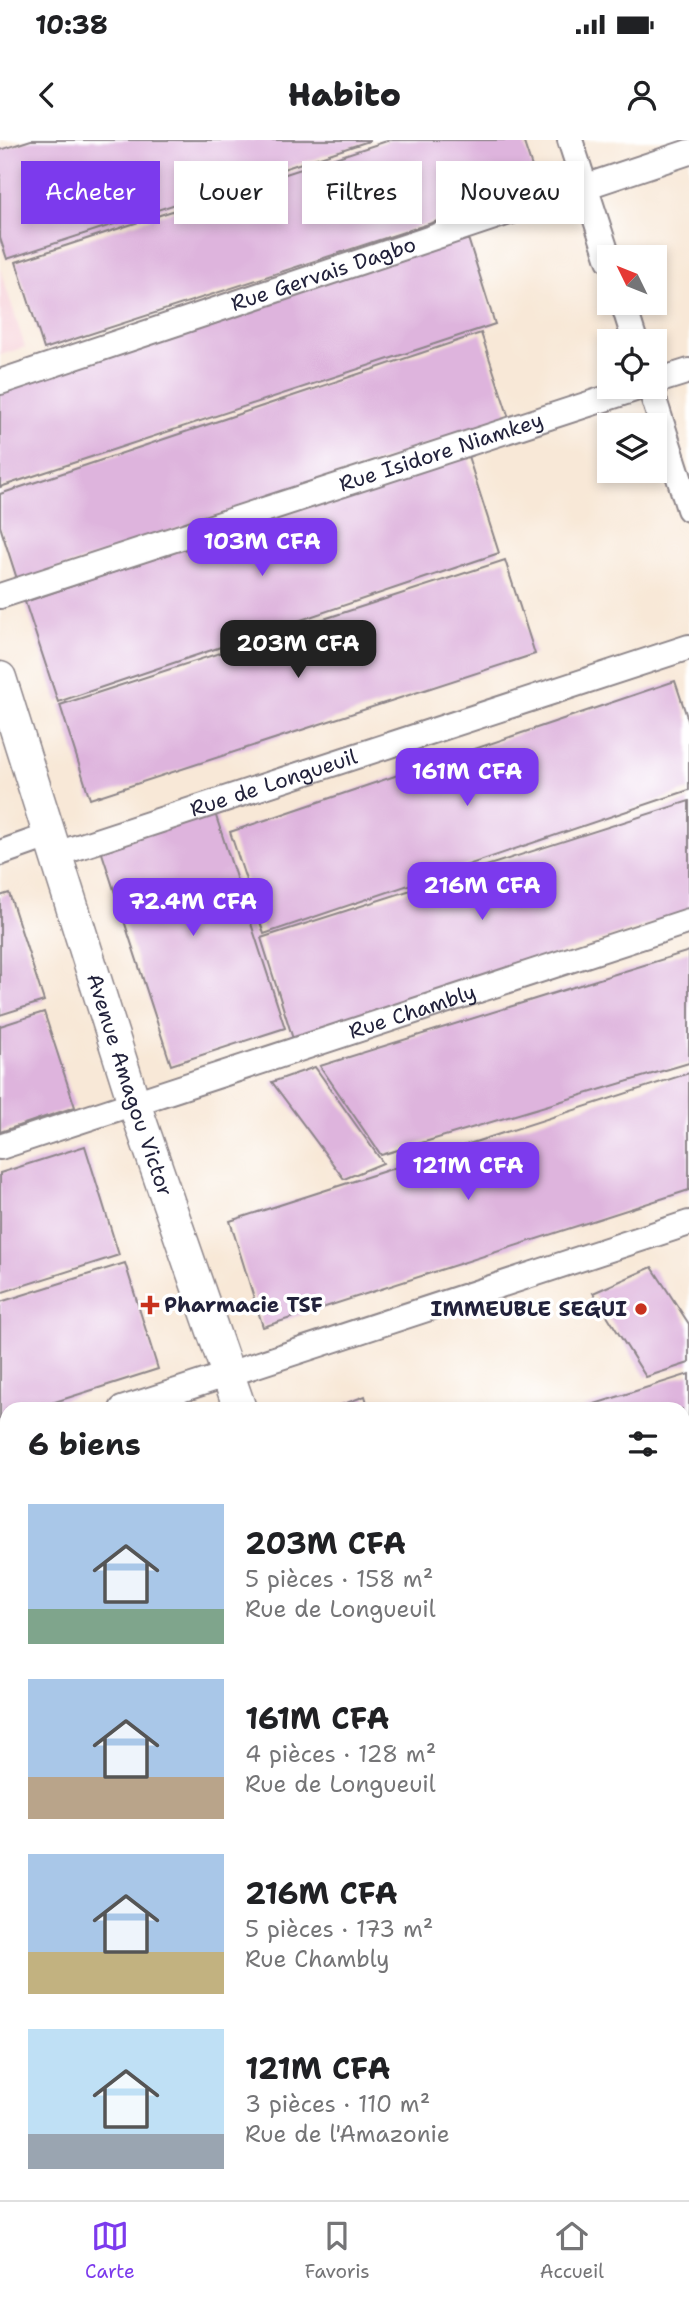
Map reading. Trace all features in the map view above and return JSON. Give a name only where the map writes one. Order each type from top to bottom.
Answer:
[{"type":"street","points":[[570,140],[604,245]]},
{"type":"street","name":"Rue Gervais Dagbo","points":[[0,382],[689,152]]},
{"type":"street","points":[[667,378],[689,371]]},
{"type":"street","name":"Rue Isidore Niamkey","points":[[0,596],[604,399]]},
{"type":"street","points":[[654,399],[689,509]]},
{"type":"street","name":"Rue de Longueuil","points":[[0,853],[54,844],[689,647]]},
{"type":"street","name":"Avenue Amagou Victor","points":[[0,678],[134,1103],[238,1402]]},
{"type":"street","name":"Rue Chambly","points":[[0,1147],[689,921]]},
{"type":"street","points":[[143,1402],[689,1223]]},
{"type":"shaded area","points":[[0,268],[25,347],[0,355]]},
{"type":"building","points":[[31,140],[369,140],[288,167],[288,161],[174,161],[174,205],[160,209],[160,161],[21,161],[21,224],[114,224],[7,259],[0,238],[0,150]]},
{"type":"building","points":[[390,140],[523,140],[530,161],[436,161],[436,222],[44,349],[16,262],[132,224],[160,224],[160,215],[174,210],[174,224],[288,224],[288,173],[302,169],[302,224],[422,224],[422,161],[326,161]]},
{"type":"building","points":[[467,235],[495,324],[0,487],[0,389]]},
{"type":"building","points":[[481,333],[509,418],[18,582],[0,526],[0,494]]},
{"type":"building","points":[[467,453],[499,553],[58,702],[25,602]]},
{"type":"building","points":[[505,560],[535,654],[90,799],[60,705]]},
{"type":"building","points":[[675,681],[689,723],[689,790],[264,934],[230,832]]},
{"type":"building","points":[[689,801],[689,911],[293,1039],[261,938]]},
{"type":"building","points":[[214,810],[285,1028],[171,1065],[100,847]]},
{"type":"building","points":[[9,893],[44,1001],[0,1015],[0,896]]},
{"type":"building","points":[[689,951],[689,1063],[381,1155],[320,1066]]},
{"type":"building","points":[[44,1012],[75,1107],[0,1132],[0,1026]]},
{"type":"building","points":[[315,1067],[383,1163],[344,1179],[272,1082]]},
{"type":"building","points":[[689,1073],[689,1190],[263,1327],[230,1221]]},
{"type":"building","points":[[85,1146],[119,1255],[0,1293],[0,1173]]},
{"type":"building","points":[[125,1263],[158,1369],[55,1402],[0,1402],[0,1302]]},
{"type":"building","name":"IMMEUBLE SEGUI","points":[[652,1267],[689,1324],[689,1363],[646,1377],[593,1293]]},
{"type":"building","points":[[689,1374],[689,1402],[601,1402]]},
{"type":"building","points":[[365,1396],[367,1402],[349,1402]]},
{"type":"place","name":"Pharmacie TSF","points":[[150,1305]]},
{"type":"place","name":"IMMEUBLE SEGUI","points":[[641,1309]]}]
